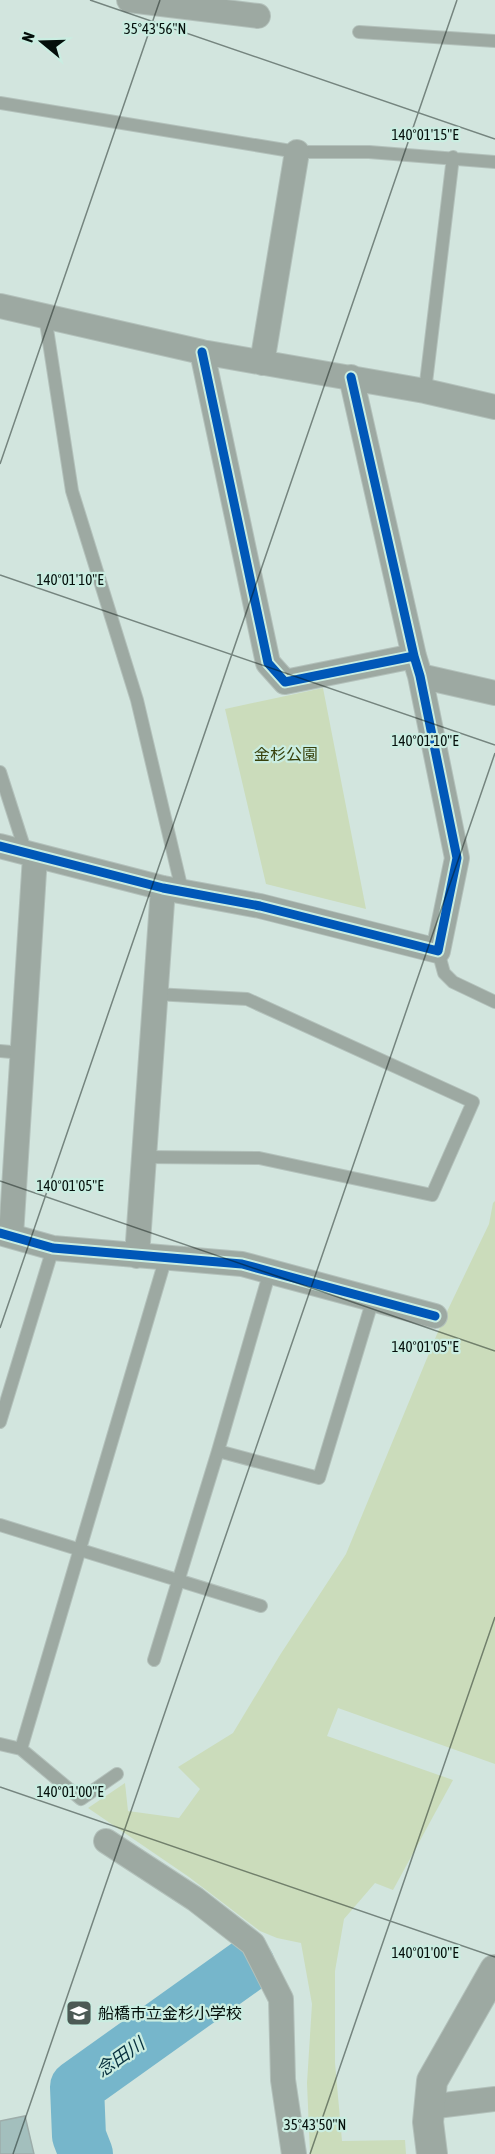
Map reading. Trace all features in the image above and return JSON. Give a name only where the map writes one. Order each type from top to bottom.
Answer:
[{"type":"street","points":[[129,0],[258,16]]},
{"type":"street","points":[[262,363],[297,152]]},
{"type":"street","points":[[0,306],[202,351],[426,391],[495,407]]},
{"type":"street","points":[[202,351],[268,663],[285,682],[417,666],[495,693]]},
{"type":"street","points":[[0,846],[173,889],[260,906],[438,951],[457,858],[417,666],[351,378]]},
{"type":"street","points":[[31,855],[12,1052],[6,1234],[54,1248],[242,1264],[435,1316]]},
{"type":"street","points":[[137,1256],[155,994],[173,889]]},
{"type":"street","points":[[106,1841],[195,1899],[253,1944],[281,1999],[284,2080],[294,2154]]},
{"type":"street","points":[[432,2154],[428,2107],[432,2081],[495,1970]]},
{"type":"street","points":[[428,2107],[495,2099]]},
{"type":"lane","points":[[359,32],[495,41]]},
{"type":"lane","points":[[0,104],[297,152],[369,152],[495,162]]},
{"type":"lane","points":[[426,391],[453,157]]},
{"type":"lane","points":[[45,316],[72,491],[137,700],[173,889]]},
{"type":"lane","points":[[0,772],[31,855]]},
{"type":"lane","points":[[438,951],[444,973],[453,982],[495,1002]]},
{"type":"lane","points":[[144,1157],[259,1158],[432,1196],[473,1102],[247,999],[155,994]]},
{"type":"lane","points":[[0,1422],[54,1248]]},
{"type":"lane","points":[[21,1749],[166,1257]]},
{"type":"lane","points":[[154,1660],[270,1271]]},
{"type":"lane","points":[[218,1451],[319,1478],[373,1299]]},
{"type":"lane","points":[[0,1525],[261,1605]]},
{"type":"lane","points":[[0,1744],[21,1749],[81,1799],[117,1774]]},
{"type":"green space","name":"金杉公園","points":[[323,688],[366,909],[266,884],[225,709]]},
{"type":"green space","points":[[495,1201],[495,1764],[338,1708],[327,1736],[453,1780],[393,1890],[375,1883],[344,1919],[335,1971],[335,2063],[342,2141],[405,2140],[406,2154],[310,2154],[307,2083],[312,2004],[301,1943],[277,1938],[260,1931],[189,1877],[88,1808],[125,1783],[128,1811],[179,1818],[200,1789],[178,1767],[233,1733],[280,1655],[346,1554],[442,1322],[489,1224]]},
{"type":"building","points":[[25,2116],[34,2154],[0,2154],[0,2121]]},
{"type":"waterway","name":"念田川","points":[[86,2154],[79,2136],[77,2087],[248,1965]]},
{"type":"cycle path","points":[[202,352],[268,663],[285,682],[414,656]]},
{"type":"cycle path","points":[[0,846],[163,888],[260,906],[438,951],[457,858],[420,676],[351,377]]},
{"type":"cycle path","points":[[0,1233],[53,1248],[242,1264],[435,1316]]},
{"type":"place","name":"船橋市立金杉小学校","points":[[79,2013]]}]
